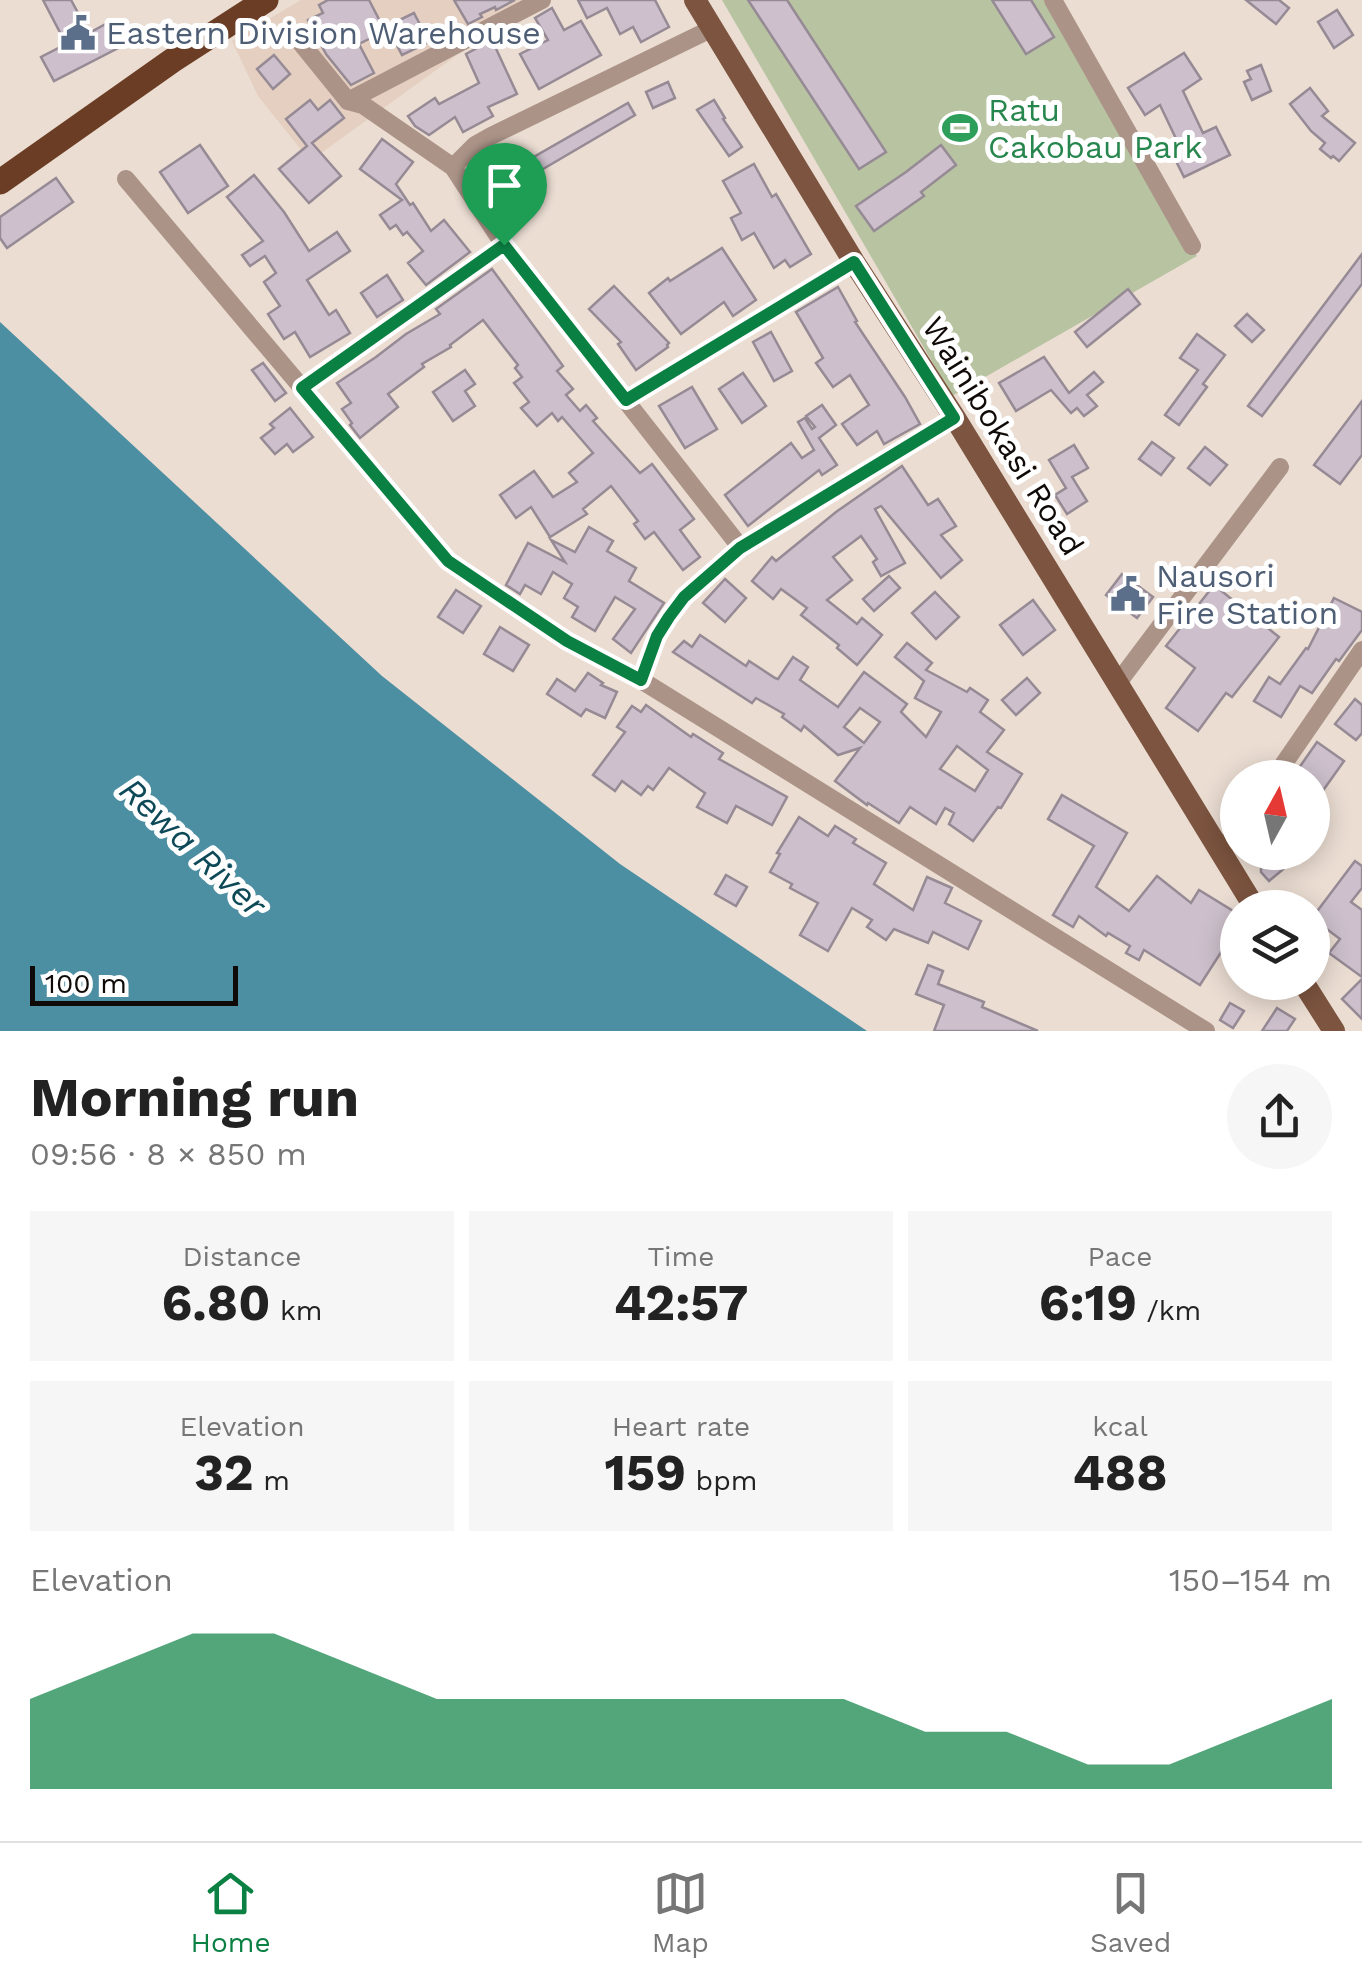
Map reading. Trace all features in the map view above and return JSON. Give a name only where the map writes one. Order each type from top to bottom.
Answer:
[{"type":"highway","points":[[0,162],[184,35],[244,0]]},
{"type":"highway","points":[[0,182],[266,0]]},
{"type":"main road","name":"Wainibokasi Road","points":[[695,0],[1220,853]]},
{"type":"main road","points":[[1314,1000],[1334,1031]]},
{"type":"street","points":[[348,100],[542,0]]},
{"type":"street","points":[[1052,0],[1192,246]]},
{"type":"street","points":[[454,167],[474,145],[490,136],[712,28]]},
{"type":"street","points":[[301,43],[348,100],[454,167],[504,245],[740,548]]},
{"type":"street","points":[[126,180],[448,561],[567,641],[641,680],[1206,1031]]},
{"type":"street","points":[[302,388],[504,245]]},
{"type":"street","points":[[626,400],[854,262]]},
{"type":"street","points":[[641,680],[657,636],[669,617],[684,597],[740,548],[954,418]]},
{"type":"street","points":[[1118,684],[1280,467]]},
{"type":"street","points":[[1286,760],[1362,650]]},
{"type":"shaded area","points":[[301,0],[550,0],[464,50],[310,161],[258,96],[232,41]]},
{"type":"green space","name":"Ratu Cakobau Park","points":[[722,0],[1048,0],[1197,256],[952,396]]},
{"type":"water","name":"Rewa River","points":[[0,322],[382,676],[620,864],[867,1031],[0,1031]]},
{"type":"building","points":[[43,0],[71,0],[89,33],[113,20],[126,44],[54,81],[41,57],[66,44]]},
{"type":"building","points":[[328,0],[369,0],[385,31],[359,44],[374,73],[351,85],[326,54],[308,20],[323,13],[319,5]]},
{"type":"building","points":[[454,0],[515,0],[480,14],[482,17],[468,24]]},
{"type":"building","points":[[578,0],[655,0],[669,27],[641,42],[633,27],[620,34],[607,8],[587,18]]},
{"type":"building","points":[[748,0],[787,0],[886,152],[859,169]]},
{"type":"building","points":[[992,0],[1031,0],[1054,37],[1026,54]]},
{"type":"building","points":[[1246,0],[1279,0],[1289,8],[1276,24]]},
{"type":"building","points":[[552,8],[564,30],[581,21],[601,55],[539,89],[520,54],[548,40],[535,18]]},
{"type":"building","points":[[1337,10],[1353,35],[1334,48],[1318,22]]},
{"type":"building","points":[[414,13],[429,42],[402,55],[387,26]]},
{"type":"building","points":[[492,40],[517,94],[488,107],[493,116],[463,132],[455,117],[429,135],[415,126],[408,116],[435,98],[439,104],[479,83],[466,54]]},
{"type":"building","points":[[1184,53],[1201,79],[1183,91],[1203,133],[1216,127],[1230,155],[1184,177],[1170,149],[1179,145],[1160,105],[1145,115],[1128,88]]},
{"type":"building","points":[[274,55],[290,74],[273,89],[257,69]]},
{"type":"building","points":[[1261,65],[1271,91],[1252,100],[1244,82],[1251,79],[1247,71]]},
{"type":"building","points":[[668,82],[675,98],[653,108],[646,92]]},
{"type":"building","points":[[1310,88],[1328,111],[1322,116],[1355,143],[1339,161],[1320,149],[1325,143],[1290,104]]},
{"type":"building","points":[[310,100],[318,110],[330,100],[344,118],[312,143],[341,176],[309,203],[279,169],[307,146],[286,119]]},
{"type":"building","points":[[714,100],[742,147],[729,156],[697,110]]},
{"type":"building","points":[[628,103],[635,115],[526,179],[530,184],[525,188],[530,193],[523,199],[528,205],[509,220],[483,188],[513,163],[516,167]]},
{"type":"building","points":[[382,139],[413,162],[396,184],[410,205],[413,203],[431,231],[444,220],[470,252],[426,285],[408,263],[423,251],[407,232],[403,235],[396,225],[390,229],[380,215],[402,200],[360,169]]},
{"type":"building","points":[[200,145],[228,186],[188,213],[160,172]]},
{"type":"building","points":[[941,145],[956,165],[921,192],[924,196],[874,231],[856,206]]},
{"type":"building","points":[[754,164],[811,254],[790,267],[785,260],[774,268],[754,233],[742,240],[731,218],[741,213],[723,181]]},
{"type":"building","points":[[254,175],[309,251],[337,232],[350,251],[307,280],[329,315],[336,310],[350,333],[310,357],[295,332],[284,339],[268,314],[280,306],[264,282],[276,273],[265,256],[250,266],[242,255],[263,241],[227,197]]},
{"type":"building","points":[[56,178],[73,202],[7,248],[0,238],[0,217]]},
{"type":"building","points":[[722,248],[756,300],[733,316],[724,302],[681,334],[649,293]]},
{"type":"building","points":[[1362,254],[1362,284],[1262,416],[1248,406]]},
{"type":"building","points":[[492,269],[563,366],[557,371],[573,389],[566,395],[580,411],[586,405],[597,418],[593,421],[640,473],[652,464],[694,519],[680,530],[700,557],[683,570],[654,532],[645,539],[634,524],[638,521],[611,486],[583,509],[587,514],[550,537],[531,507],[516,518],[500,495],[534,471],[553,497],[577,482],[569,473],[593,453],[562,417],[558,421],[552,413],[537,426],[521,408],[529,402],[514,383],[522,377],[515,368],[518,365],[483,320],[388,394],[398,407],[360,438],[350,425],[342,409],[351,403],[337,383],[440,314],[436,309]]},
{"type":"building","points":[[387,275],[403,300],[377,317],[361,293]]},
{"type":"building","points":[[614,286],[669,343],[636,370],[618,344],[621,342],[589,309]]},
{"type":"building","points":[[838,287],[855,322],[920,424],[884,444],[877,431],[857,445],[842,424],[869,405],[850,375],[833,387],[816,363],[823,358],[796,312]]},
{"type":"building","points":[[1128,289],[1140,304],[1087,347],[1075,332]]},
{"type":"building","points":[[1247,314],[1264,330],[1252,342],[1235,326]]},
{"type":"building","points":[[771,332],[792,371],[774,381],[753,342]]},
{"type":"building","points":[[1197,334],[1225,355],[1179,425],[1165,415],[1198,370],[1180,358]]},
{"type":"building","points":[[1044,357],[1069,393],[1094,372],[1103,382],[1087,395],[1097,406],[1084,416],[1077,408],[1071,413],[1051,390],[1016,411],[999,383]]},
{"type":"building","points":[[263,363],[286,393],[275,401],[252,370]]},
{"type":"building","points":[[465,370],[475,384],[465,391],[475,406],[453,421],[433,392]]},
{"type":"building","points":[[743,373],[766,406],[742,423],[719,389]]},
{"type":"building","points":[[692,387],[717,429],[685,448],[659,406]]},
{"type":"building","points":[[1362,401],[1362,455],[1340,484],[1314,465]]},
{"type":"building","points":[[822,405],[836,425],[819,438],[837,465],[822,475],[819,470],[748,526],[725,495],[791,443],[802,458],[814,450],[798,422],[805,418],[812,429],[815,427],[806,416]]},
{"type":"building","points":[[290,408],[313,437],[293,452],[287,444],[275,454],[261,438],[274,428],[270,424]]},
{"type":"building","points":[[1152,442],[1174,458],[1161,475],[1139,459]]},
{"type":"building","points":[[1074,445],[1088,468],[1072,477],[1087,501],[1067,514],[1055,495],[1066,488],[1049,460]]},
{"type":"building","points":[[1205,447],[1227,465],[1210,485],[1188,468]]},
{"type":"building","points":[[902,466],[928,505],[938,499],[956,526],[941,535],[962,560],[941,578],[881,506],[875,509],[905,563],[881,576],[873,562],[877,559],[861,536],[833,557],[852,580],[827,600],[857,624],[862,618],[882,635],[857,665],[801,615],[807,608],[781,589],[773,599],[752,581],[772,557],[776,561],[836,512]]},
{"type":"building","points":[[589,527],[613,541],[607,551],[636,568],[629,581],[664,603],[631,653],[613,639],[635,609],[615,597],[595,631],[572,617],[578,607],[564,598],[572,584],[553,572],[541,594],[525,585],[520,594],[506,585],[528,543],[565,562],[551,540],[575,552]]},
{"type":"building","name":"Nausori Fire Station","points":[[1122,574],[1153,597],[1137,618],[1106,595]]},
{"type":"building","points":[[889,576],[900,588],[874,611],[863,599]]},
{"type":"building","points":[[725,579],[746,598],[725,622],[703,603]]},
{"type":"building","points":[[1214,585],[1279,637],[1232,697],[1226,693],[1198,731],[1166,708],[1195,668],[1166,646]]},
{"type":"building","points":[[456,590],[481,606],[463,633],[438,617]]},
{"type":"building","points":[[935,592],[959,617],[936,639],[912,613]]},
{"type":"building","points":[[1334,598],[1362,612],[1362,630],[1339,661],[1336,659],[1312,693],[1300,686],[1281,717],[1254,701],[1269,677],[1280,684],[1308,649]]},
{"type":"building","points":[[1033,600],[1055,630],[1023,655],[1000,625]]},
{"type":"building","points":[[500,627],[529,645],[513,671],[484,654]]},
{"type":"building","points":[[700,635],[746,666],[749,661],[778,679],[793,657],[808,667],[800,680],[838,707],[864,672],[907,704],[901,712],[926,737],[941,712],[915,698],[924,681],[895,657],[907,643],[932,663],[926,670],[988,700],[980,712],[1004,730],[987,752],[1022,774],[1001,808],[973,841],[949,824],[954,813],[945,808],[936,824],[910,807],[899,823],[835,781],[860,748],[838,755],[804,726],[801,731],[782,717],[784,714],[756,698],[752,703],[673,652],[684,641],[692,647]],"holes":[[[860,708],[880,722],[864,743],[844,727]],[[957,746],[988,770],[975,791],[940,769]]]},
{"type":"building","points":[[588,673],[617,692],[605,718],[586,709],[581,716],[547,694],[557,679],[575,691]]},
{"type":"building","points":[[1027,678],[1040,693],[1016,715],[1002,700]]},
{"type":"building","points":[[1355,699],[1362,705],[1362,733],[1356,740],[1335,724]]},
{"type":"building","points":[[646,705],[691,737],[693,734],[723,753],[719,759],[787,797],[772,825],[736,806],[727,823],[697,807],[705,793],[669,768],[653,790],[648,786],[641,795],[622,781],[615,791],[593,775],[625,732],[617,727],[632,706],[641,712]]},
{"type":"building","points":[[1317,742],[1344,761],[1330,781],[1330,760],[1304,760]]},
{"type":"building","points":[[1062,795],[1127,833],[1096,887],[1129,911],[1157,876],[1191,903],[1199,890],[1220,903],[1220,954],[1200,985],[1144,950],[1139,960],[1126,953],[1130,946],[1108,933],[1106,936],[1079,916],[1073,927],[1053,915],[1094,846],[1048,819]]},
{"type":"building","points":[[799,817],[828,836],[835,826],[856,839],[853,843],[886,863],[874,884],[913,910],[927,877],[952,888],[945,903],[981,921],[968,949],[933,932],[928,943],[894,929],[886,940],[867,927],[872,920],[852,908],[828,951],[800,935],[818,903],[770,872]]},
{"type":"building","points":[[1355,861],[1362,866],[1362,888],[1351,902],[1362,910],[1362,977],[1330,954],[1340,939],[1330,932],[1330,894]]},
{"type":"building","points":[[1261,870],[1282,870],[1269,881]]},
{"type":"building","points":[[726,875],[747,887],[736,906],[715,894]]},
{"type":"building","points":[[928,965],[943,971],[938,984],[984,1002],[982,1007],[1038,1031],[934,1031],[944,1005],[916,994]]},
{"type":"building","points":[[1362,979],[1362,1019],[1342,999]]},
{"type":"building","points":[[1230,1003],[1244,1011],[1233,1028],[1220,1020]]},
{"type":"building","points":[[1277,1008],[1295,1019],[1287,1031],[1262,1031]]},
{"type":"place","name":"Eastern Division Warehouse","points":[[78,33]]},
{"type":"place","name":"Ratu Cakobau Park","points":[[960,128]]},
{"type":"place","name":"Nausori Fire Station","points":[[1128,594]]},
{"type":"route","points":[[504,245],[626,400],[854,262],[954,418],[740,548],[684,597],[669,617],[648,656],[641,680],[567,641],[448,561],[302,388],[504,245]]}]
